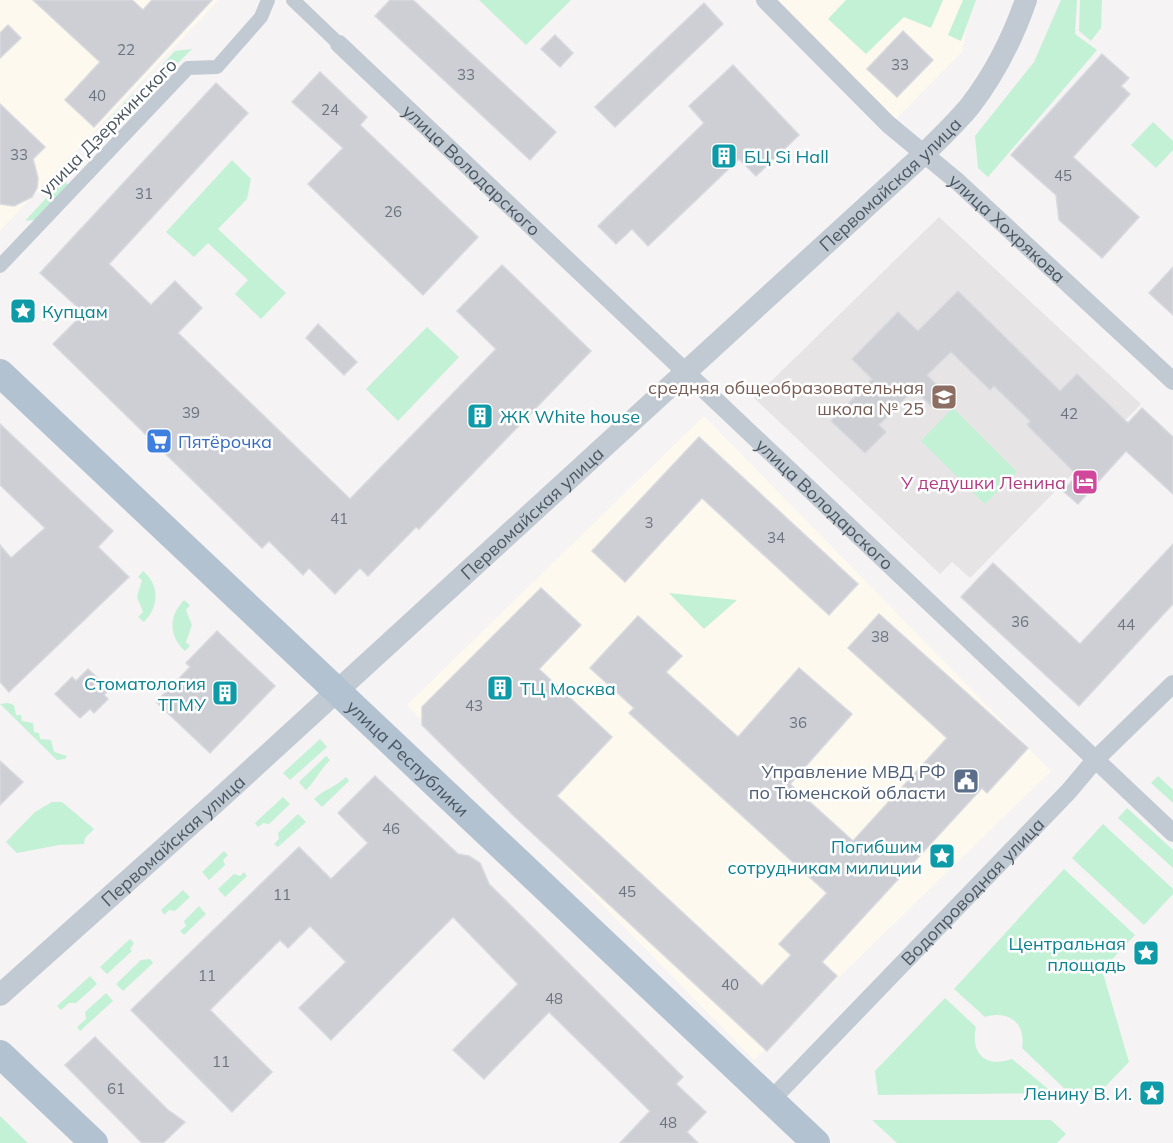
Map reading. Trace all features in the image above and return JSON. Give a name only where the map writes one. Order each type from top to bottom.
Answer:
[{"type":"main road","name":"улица Республики","points":[[0,373],[816,1143]]},
{"type":"main road","points":[[0,1054],[94,1143]]},
{"type":"street","name":"улица Дзержинского","points":[[0,266],[188,68],[217,67],[261,17],[268,0]]},
{"type":"street","name":"улица Володарского","points":[[293,0],[1173,833]]},
{"type":"street","name":"улица Хохрякова","points":[[765,0],[888,124],[925,153],[1173,381]]},
{"type":"street","name":"Первомайская улица","points":[[0,995],[686,374],[925,153],[976,97],[1006,46],[1026,0]]},
{"type":"street","name":"Водопроводная улица","points":[[771,1100],[1052,808],[1095,760],[1173,684]]},
{"type":"shaded area","points":[[0,0],[219,0],[0,231]]},
{"type":"shaded area","points":[[777,0],[972,0],[962,52],[896,119]]},
{"type":"shaded area","name":"средняя общеобразовательная школа № 25","points":[[939,217],[1141,404],[970,578],[952,562],[940,574],[754,398]]},
{"type":"shaded area","points":[[704,416],[1051,771],[754,1060],[407,705]]},
{"type":"green space","points":[[479,0],[571,0],[526,45]]},
{"type":"green space","points":[[846,0],[943,0],[931,28],[904,17],[866,54],[828,19]]},
{"type":"green space","points":[[963,0],[976,0],[961,41],[948,35]]},
{"type":"green space","points":[[1061,0],[1077,0],[1075,34],[1097,50],[988,177],[978,168],[975,136],[1034,62]]},
{"type":"green space","points":[[1080,0],[1102,0],[1101,28],[1091,41],[1079,31]]},
{"type":"green space","points":[[192,49],[154,87],[163,64],[175,51]]},
{"type":"green space","points":[[133,94],[142,102],[122,124],[104,124]]},
{"type":"green space","points":[[1153,122],[1173,141],[1173,150],[1156,168],[1131,145]]},
{"type":"green space","points":[[232,160],[251,179],[247,199],[218,229],[286,293],[261,319],[235,294],[248,280],[208,243],[194,257],[166,232]]},
{"type":"green space","points":[[63,180],[70,186],[40,219],[25,221]]},
{"type":"green space","points":[[427,327],[459,357],[398,421],[366,389]]},
{"type":"green space","points":[[953,408],[1017,472],[985,504],[921,441]]},
{"type":"green space","points":[[143,571],[149,577],[156,596],[153,610],[144,622],[138,617],[143,612],[137,597],[142,580],[138,577]]},
{"type":"green space","points":[[669,593],[737,600],[704,629]]},
{"type":"green space","points":[[184,600],[190,605],[186,610],[192,625],[186,642],[190,646],[185,651],[179,645],[172,626],[175,612]]},
{"type":"green space","points":[[0,704],[14,705],[16,715],[21,715],[22,721],[33,723],[34,732],[39,733],[40,739],[51,740],[54,752],[67,756],[65,759],[57,760]]},
{"type":"green space","points":[[320,739],[327,747],[290,780],[283,773]]},
{"type":"green space","points":[[326,756],[330,760],[306,790],[299,782]]},
{"type":"green space","points":[[1158,776],[1173,790],[1173,803],[1151,783]]},
{"type":"green space","points":[[346,777],[349,781],[322,807],[314,799],[323,792]]},
{"type":"green space","points":[[283,797],[290,804],[269,824],[263,823],[258,827],[255,823]]},
{"type":"green space","points":[[52,802],[62,802],[94,829],[85,838],[84,844],[59,845],[17,853],[6,842],[35,812]]},
{"type":"green space","points":[[1127,808],[1173,850],[1173,868],[1118,818]]},
{"type":"green space","points":[[298,814],[306,822],[278,847],[274,844],[279,839],[278,833]]},
{"type":"green space","points":[[1103,824],[1173,889],[1173,894],[1144,925],[1072,858]]},
{"type":"green space","points":[[224,851],[228,855],[223,860],[225,865],[209,880],[202,872]]},
{"type":"green space","points":[[1064,869],[1135,935],[1102,970],[1129,1062],[1100,1092],[1068,1092],[1022,1048],[1021,1032],[1014,1020],[1001,1015],[985,1017],[954,989]]},
{"type":"green space","points":[[244,872],[247,876],[225,897],[218,889],[234,874],[240,876]]},
{"type":"green space","points":[[183,890],[190,897],[175,911],[169,910],[164,915],[161,910]]},
{"type":"green space","points":[[199,906],[206,914],[184,935],[180,931],[186,926],[184,921]]},
{"type":"green space","points":[[130,939],[134,943],[130,949],[132,951],[107,974],[100,967]]},
{"type":"green space","points":[[150,959],[153,963],[123,991],[116,984],[141,960]]},
{"type":"green space","points":[[90,976],[97,984],[76,1003],[69,1003],[61,1010],[57,1006]]},
{"type":"green space","points":[[106,993],[113,1001],[80,1031],[77,1027],[86,1019],[85,1012]]},
{"type":"green space","points":[[945,998],[976,1027],[975,1045],[982,1056],[995,1062],[1012,1059],[1053,1093],[878,1095],[875,1071]]},
{"type":"green space","points":[[0,1116],[28,1143],[0,1143]]},
{"type":"green space","points":[[872,1120],[1051,1120],[1066,1134],[1057,1143],[897,1143]]},
{"type":"building","points":[[33,0],[132,0],[143,10],[152,0],[212,0],[94,127],[65,100],[100,62]]},
{"type":"building","points":[[390,0],[413,0],[556,132],[530,160],[375,16]]},
{"type":"building","points":[[704,3],[723,24],[615,127],[595,107]]},
{"type":"building","points":[[8,25],[21,38],[0,58],[0,33]]},
{"type":"building","points":[[903,31],[933,60],[897,97],[867,69]]},
{"type":"building","points":[[555,35],[573,53],[560,67],[541,49]]},
{"type":"building","points":[[1102,54],[1129,78],[1121,86],[1130,94],[1073,157],[1139,217],[1102,258],[1059,220],[1056,195],[1011,155]]},
{"type":"building","name":"БЦ Si Hall","points":[[733,65],[799,135],[756,176],[739,159],[648,246],[632,229],[616,244],[598,226],[704,123],[689,106]]},
{"type":"building","points":[[320,72],[367,117],[360,125],[478,237],[423,295],[308,184],[343,148],[292,102]]},
{"type":"building","points":[[216,83],[248,113],[109,264],[151,305],[175,281],[202,308],[178,333],[350,499],[496,349],[457,311],[502,265],[591,351],[419,529],[416,527],[368,576],[360,568],[335,594],[309,568],[303,575],[269,541],[262,548],[53,344],[84,313],[40,273]]},
{"type":"building","points":[[0,104],[45,147],[33,159],[38,178],[37,188],[32,197],[14,206],[0,204]]},
{"type":"building","points":[[1173,267],[1173,315],[1149,293]]},
{"type":"building","points":[[958,291],[1060,391],[1077,374],[1128,423],[1142,408],[1173,437],[1173,494],[1126,451],[1078,504],[1063,491],[1077,475],[1027,425],[1030,421],[994,386],[990,390],[951,352],[927,375],[946,394],[932,407],[914,389],[879,425],[886,432],[865,453],[831,421],[872,379],[852,359],[898,312],[918,331]]},
{"type":"building","points":[[318,324],[357,362],[344,375],[306,338]]},
{"type":"building","points":[[0,424],[113,531],[98,547],[129,577],[9,692],[0,682],[0,545],[11,558],[45,528],[0,485]]},
{"type":"building","points":[[699,437],[858,584],[829,615],[702,498],[625,582],[592,551]]},
{"type":"building","points":[[1173,544],[1173,604],[1079,706],[961,597],[993,563],[1080,644]]},
{"type":"building","points":[[541,588],[581,625],[539,669],[612,737],[557,796],[762,986],[791,955],[779,944],[827,893],[629,713],[634,708],[590,668],[638,616],[682,656],[666,672],[738,737],[799,668],[852,714],[790,784],[853,841],[947,738],[848,648],[879,614],[1028,748],[987,793],[982,788],[822,962],[837,976],[767,1051],[516,818],[422,725],[422,707]]},
{"type":"building","name":"Стоматология ТГМУ","points":[[217,631],[275,686],[210,753],[156,702],[190,667],[186,663]]},
{"type":"building","points":[[88,669],[109,689],[104,695],[108,699],[94,713],[90,709],[80,718],[55,694],[72,677],[76,681]]},
{"type":"building","points":[[0,761],[23,782],[0,805]]},
{"type":"building","points":[[375,776],[458,854],[469,856],[480,863],[489,884],[683,1077],[676,1084],[706,1112],[687,1132],[698,1143],[620,1143],[650,1111],[549,1012],[484,1079],[453,1050],[518,984],[453,917],[331,1040],[299,1008],[346,962],[310,926],[288,948],[280,940],[210,1010],[272,1072],[232,1112],[131,1010],[299,847],[331,879],[368,843],[338,813]]},
{"type":"building","points":[[95,1037],[168,1110],[185,1122],[163,1143],[142,1143],[65,1065]]},
{"type":"place","name":"БЦ Si Hall","points":[[724,156]]},
{"type":"place","name":"Купцам","points":[[23,311]]},
{"type":"place","name":"средняя общеобразовательная школа № 25","points":[[944,397]]},
{"type":"place","name":"ЖК White house","points":[[480,416]]},
{"type":"place","name":"Пятёрочка","points":[[159,441]]},
{"type":"place","name":"У дедушки Ленина","points":[[1085,482]]},
{"type":"place","name":"ТЦ Москва","points":[[500,688]]},
{"type":"place","name":"Стоматология ТГМУ","points":[[225,693]]},
{"type":"place","name":"Управление МВД РФ по Тюменской области","points":[[966,781]]},
{"type":"place","name":"Погибшим сотрудникам милиции","points":[[942,856]]},
{"type":"place","name":"Центральная площадь","points":[[1146,953]]},
{"type":"place","name":"Ленину В. И.","points":[[1152,1093]]}]
